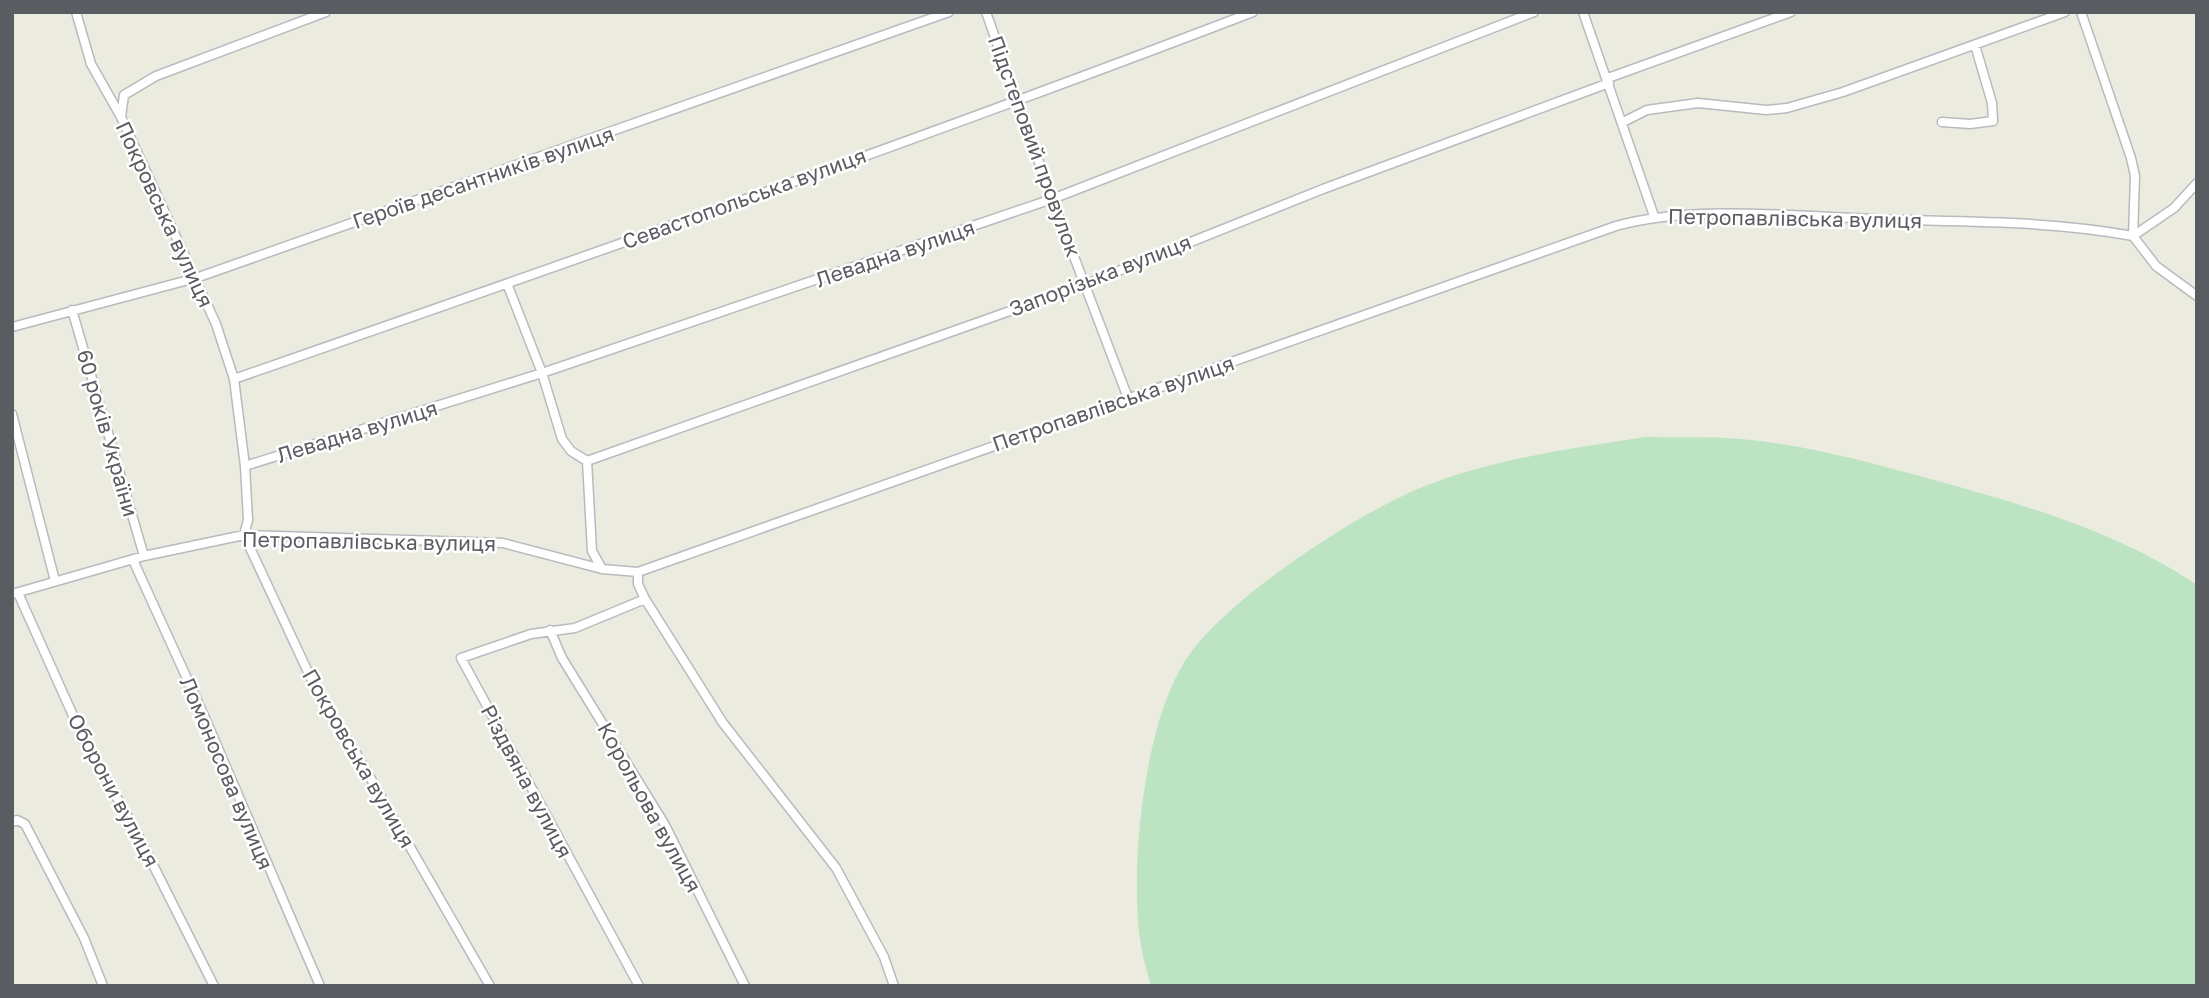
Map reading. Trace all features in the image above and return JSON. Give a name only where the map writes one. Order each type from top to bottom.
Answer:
[{"type":"street","name":"Покровська вулиця","points":[[76,12],[91,64],[121,117],[196,278],[216,324],[234,379],[245,466],[248,520],[244,535],[322,702],[356,753],[490,986]]},
{"type":"street","points":[[121,117],[124,95],[156,76],[326,12]]},
{"type":"street","name":"Героїв десантників вулиця","points":[[12,327],[196,278],[949,12]]},
{"type":"street","name":"Підстеповий провулок","points":[[986,12],[1052,199],[1128,398]]},
{"type":"street","name":"Севастопольська вулиця","points":[[234,379],[508,286],[572,259],[1017,102],[1253,12]]},
{"type":"street","name":"Левадна вулиця","points":[[245,466],[542,373],[1052,199],[1534,12]]},
{"type":"street","points":[[1583,12],[1654,216]]},
{"type":"street","name":"Запорізька вулиця","points":[[587,461],[1086,284],[1284,204],[1791,12]]},
{"type":"street","points":[[1623,122],[1647,110],[1698,103],[1766,110],[1787,108],[2065,12]]},
{"type":"street","points":[[2081,12],[2133,167],[2133,236],[2156,266],[2197,296]]},
{"type":"street","points":[[1942,122],[1970,124],[1993,121],[1993,103],[1975,45]]},
{"type":"street","points":[[2133,236],[2174,208],[2197,183]]},
{"type":"street","name":"Петропавлівська вулиця","points":[[15,594],[144,556],[244,535],[503,543],[602,569],[638,572],[1616,226],[1654,216],[1782,215],[2080,226],[2133,236]]},
{"type":"street","points":[[508,286],[542,373],[562,439],[571,451],[587,461],[592,551],[602,569]]},
{"type":"street","name":"60 років України","points":[[72,310],[144,556]]},
{"type":"street","points":[[12,414],[55,581]]},
{"type":"street","name":"Ломоносова вулиця","points":[[133,560],[205,718],[320,986]]},
{"type":"street","points":[[638,572],[638,584],[645,599],[723,723],[836,867],[884,957],[894,986]]},
{"type":"street","name":"Оборони вулиця","points":[[15,594],[84,740],[142,844],[214,986]]},
{"type":"street","points":[[550,630],[575,628],[645,599]]},
{"type":"street","name":"Різдвяна вулиця","points":[[550,630],[461,658],[639,986]]},
{"type":"street","name":"Корольова вулиця","points":[[550,630],[562,658],[665,824],[745,986]]},
{"type":"street","points":[[12,822],[17,820],[26,824],[84,938],[103,986]]},
{"type":"green space","points":[[1645,437],[1751,440],[1839,455],[1905,472],[2032,509],[2101,534],[2166,566],[2197,585],[2197,986],[1151,986],[1141,945],[1137,908],[1143,796],[1159,721],[1171,688],[1185,661],[1204,637],[1262,584],[1298,558],[1371,512],[1404,495],[1459,474],[1511,460]]}]
